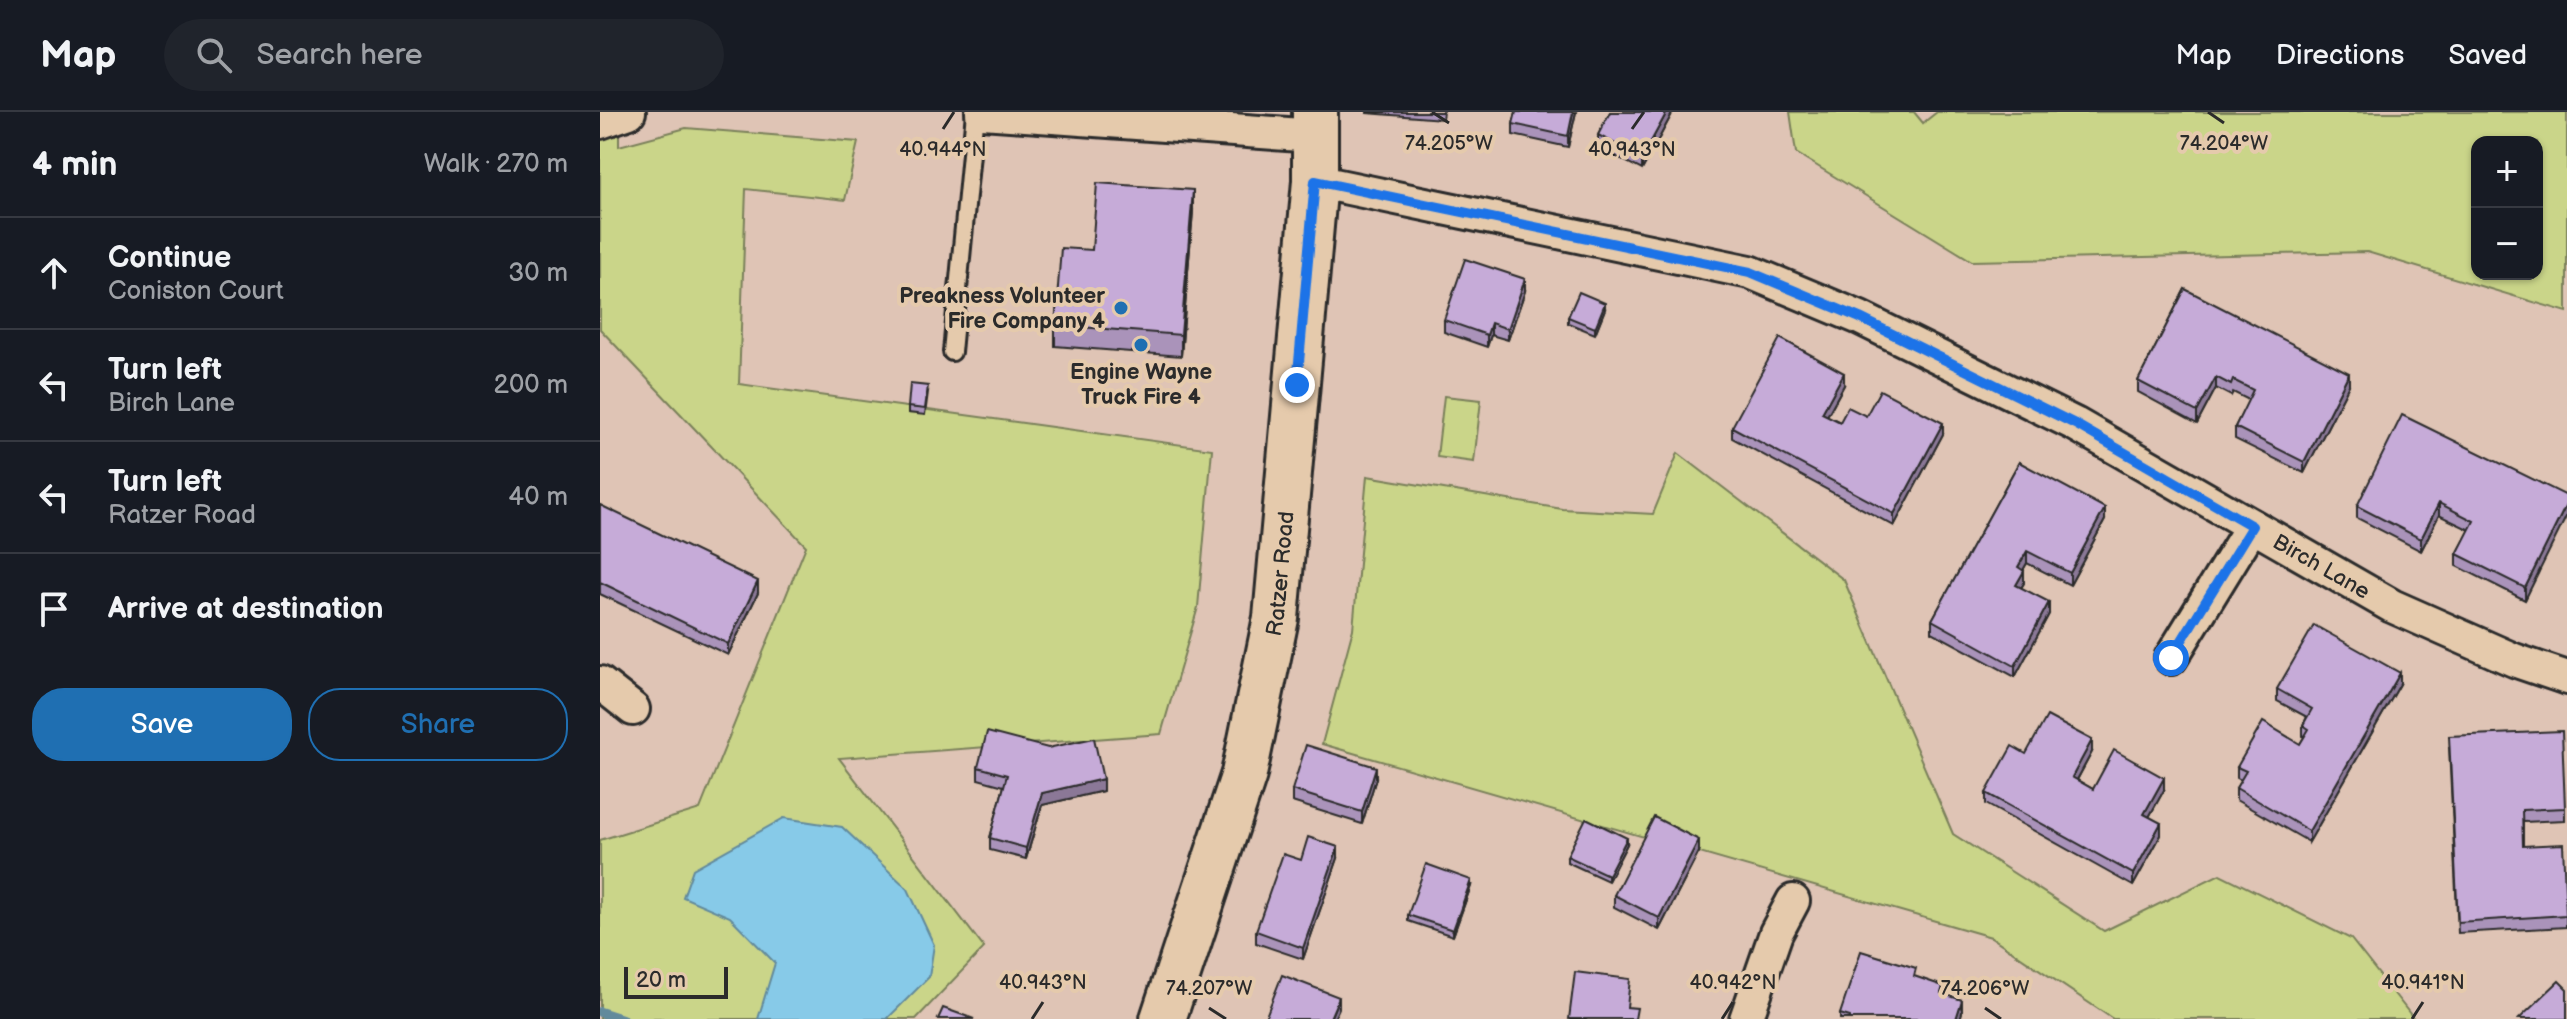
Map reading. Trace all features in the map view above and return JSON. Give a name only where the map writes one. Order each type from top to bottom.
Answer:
[{"type":"main road","name":"Ratzer Road","points":[[1163,1019],[1244,774],[1276,618],[1315,181],[1315,124]]},
{"type":"street","points":[[600,122],[629,112]]},
{"type":"street","points":[[982,112],[1315,124]]},
{"type":"street","name":"Birch Lane","points":[[1315,181],[1750,272],[1860,318],[2062,418],[2392,606],[2514,660],[2567,678]]},
{"type":"street","points":[[2171,658],[2252,526]]},
{"type":"street","points":[[600,683],[633,709]]},
{"type":"street","points":[[1746,1019],[1771,947],[1793,901]]},
{"type":"lane","points":[[952,352],[975,112]]},
{"type":"green space","points":[[600,112],[619,112],[619,146],[686,128],[858,142],[845,200],[746,189],[739,384],[1212,449],[1198,607],[1161,734],[839,758],[984,948],[916,1019],[600,1019],[600,840],[700,809],[806,546],[600,329]]},
{"type":"green space","points":[[1790,112],[1914,112],[1923,123],[1937,112],[2567,112],[2567,312],[2367,252],[1972,261],[1796,153]]},
{"type":"green space","points":[[1444,396],[1481,400],[1474,462],[1437,457]]},
{"type":"green space","points":[[1678,453],[1844,580],[1953,834],[2104,931],[2220,874],[2351,939],[2414,1019],[2113,1019],[1991,937],[1322,744],[1353,629],[1367,476],[1562,509],[1653,514]]},
{"type":"water","points":[[784,818],[842,827],[908,889],[934,945],[929,977],[887,1019],[758,1019],[775,963],[730,917],[683,897],[693,869]]},
{"type":"building","points":[[1516,112],[1573,112],[1568,136],[1513,124]]},
{"type":"building","points":[[1610,112],[1667,112],[1642,158],[1598,135]]},
{"type":"building","name":"Preakness Volunteer Fire Company 4","points":[[1097,183],[1193,190],[1181,335],[1055,325],[1061,248],[1092,250]]},
{"type":"building","points":[[1465,259],[1525,279],[1508,329],[1491,323],[1487,335],[1444,320]]},
{"type":"building","points":[[2185,289],[2349,373],[2304,462],[2235,427],[2253,390],[2233,380],[2231,385],[2216,377],[2197,412],[2138,381]]},
{"type":"building","points":[[1579,292],[1605,303],[1595,328],[1568,317]]},
{"type":"building","points":[[1780,338],[1844,373],[1822,413],[1840,422],[1848,407],[1866,416],[1880,390],[1943,423],[1894,514],[1732,427]]},
{"type":"building","points":[[910,384],[928,386],[925,409],[908,407]]},
{"type":"building","points":[[2402,415],[2567,496],[2567,503],[2525,588],[2457,554],[2474,521],[2439,503],[2421,539],[2357,506]]},
{"type":"building","points":[[2019,462],[2105,508],[2070,573],[2027,551],[2018,567],[2024,571],[2016,585],[2049,602],[2015,666],[1932,620]]},
{"type":"building","points":[[600,505],[758,581],[728,644],[600,582]]},
{"type":"building","points":[[2314,625],[2400,673],[2309,831],[2236,788],[2246,771],[2237,767],[2263,722],[2300,744],[2309,729],[2303,725],[2312,709],[2277,689]]},
{"type":"building","points":[[2047,716],[2092,740],[2072,777],[2093,789],[2114,750],[2164,778],[2144,814],[2161,823],[2133,874],[1986,793],[2012,746],[2026,754]]},
{"type":"building","points":[[2562,731],[2565,808],[2522,810],[2523,846],[2563,844],[2566,915],[2458,922],[2449,736]]},
{"type":"building","points":[[987,732],[1048,748],[1094,738],[1103,779],[1042,793],[1026,848],[990,838],[1007,775],[978,767]]},
{"type":"building","points":[[1306,745],[1376,767],[1362,812],[1292,790]]},
{"type":"building","points":[[1654,817],[1699,840],[1659,918],[1614,895]]},
{"type":"building","points":[[1586,818],[1627,838],[1608,875],[1567,856]]},
{"type":"building","points":[[1308,837],[1338,847],[1303,948],[1256,931],[1283,854],[1301,860]]},
{"type":"building","points":[[1426,864],[1471,880],[1453,930],[1408,915]]},
{"type":"building","points":[[1861,951],[1916,968],[1914,976],[1943,986],[1941,993],[1962,1000],[1956,1019],[1850,1019],[1840,1014]]},
{"type":"building","points":[[1575,972],[1630,979],[1627,1007],[1637,1008],[1635,1019],[1569,1019]]},
{"type":"building","points":[[1282,975],[1339,997],[1332,1019],[1265,1019]]},
{"type":"building","points":[[2559,981],[2567,989],[2567,1019],[2519,1019]]},
{"type":"building","points":[[943,1008],[974,1019],[938,1019]]},
{"type":"waterway","points":[[600,1012],[622,1019]]},
{"type":"place","name":"Preakness Volunteer Fire Company 4","points":[[1121,308]]},
{"type":"place","name":"Engine Wayne Truck Fire 4","points":[[1141,345]]},
{"type":"route","points":[[1297,385],[1315,181],[1750,272],[1860,318],[2075,424],[2252,526],[2171,658]]}]
